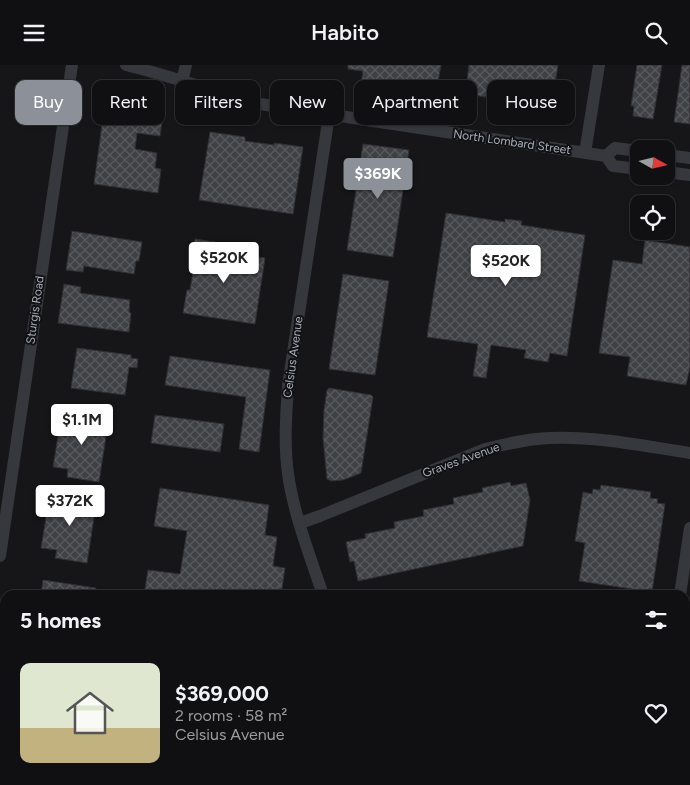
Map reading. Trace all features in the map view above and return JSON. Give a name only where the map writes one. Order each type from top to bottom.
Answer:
[{"type":"street","name":"Sturgis Road","points":[[0,556],[72,65]]},
{"type":"street","name":"North Lombard Street","points":[[126,65],[178,80]]},
{"type":"street","points":[[182,80],[186,65]]},
{"type":"street","points":[[585,153],[599,65]]},
{"type":"street","name":"North Lombard Street","points":[[344,117],[606,156],[613,166],[630,168]]},
{"type":"street","name":"Celsius Avenue","points":[[322,590],[300,523],[288,474],[286,415],[288,386],[327,125]]},
{"type":"street","name":"North Lombard Street","points":[[606,156],[615,148],[630,150]]},
{"type":"street","points":[[675,156],[690,158]]},
{"type":"street","points":[[675,173],[690,175]]},
{"type":"street","name":"Graves Avenue","points":[[300,523],[485,449],[513,443],[547,438],[572,438],[690,453]]},
{"type":"street","points":[[681,590],[690,528]]},
{"type":"building","points":[[348,65],[441,65],[438,80],[362,80],[363,71],[348,69]]},
{"type":"building","points":[[469,65],[558,65],[556,80],[487,80],[487,97],[477,96],[477,80],[467,80]]},
{"type":"building","points":[[637,65],[662,65],[653,119],[633,116],[634,106],[631,106]]},
{"type":"building","points":[[682,65],[690,65],[690,124],[674,122]]},
{"type":"building","points":[[102,125],[162,125],[160,136],[137,133],[135,149],[157,153],[155,168],[161,169],[158,193],[94,184]]},
{"type":"building","points":[[210,132],[245,137],[245,141],[303,147],[293,214],[199,200]]},
{"type":"building","points":[[363,144],[409,150],[393,257],[347,250]]},
{"type":"building","points":[[446,213],[505,222],[505,219],[522,221],[521,225],[585,235],[567,356],[550,353],[548,362],[524,358],[526,350],[491,345],[486,378],[473,376],[478,344],[427,337]]},
{"type":"building","points":[[72,231],[142,242],[139,261],[136,261],[134,274],[84,266],[83,272],[66,270]]},
{"type":"building","points":[[195,239],[215,242],[214,251],[265,258],[255,324],[183,313],[187,290],[190,290],[193,272],[191,271]]},
{"type":"building","points":[[645,240],[690,247],[690,368],[686,385],[627,376],[630,357],[599,353],[613,260],[642,264]]},
{"type":"building","points":[[343,274],[389,281],[375,375],[329,369]]},
{"type":"building","points":[[64,284],[81,287],[80,293],[130,300],[129,332],[58,323]]},
{"type":"building","points":[[77,348],[131,355],[131,358],[138,359],[137,368],[129,367],[125,395],[71,388]]},
{"type":"building","points":[[170,356],[270,370],[259,452],[239,449],[246,397],[165,385]]},
{"type":"building","points":[[329,388],[371,395],[373,397],[361,473],[343,480],[331,481],[327,479],[323,438],[324,410],[327,390]]},
{"type":"building","points":[[76,412],[109,417],[99,482],[67,477],[68,469],[53,467],[61,418],[74,420]]},
{"type":"building","points":[[155,415],[224,424],[220,452],[151,443]]},
{"type":"building","points":[[510,482],[511,486],[526,483],[530,500],[523,546],[358,581],[354,561],[350,562],[346,542],[366,538],[365,534],[395,528],[394,522],[424,516],[423,510],[454,504],[453,498],[483,492],[482,488]]},
{"type":"building","points":[[601,485],[651,492],[650,498],[658,499],[657,503],[665,504],[652,590],[639,590],[579,581],[585,543],[575,541],[583,492],[592,494],[593,489],[600,490]]},
{"type":"building","points":[[160,488],[269,505],[265,535],[277,537],[273,566],[285,568],[282,590],[145,590],[148,570],[180,574],[187,531],[154,526]]},
{"type":"building","points":[[65,493],[97,498],[87,563],[55,558],[57,550],[41,548],[49,499],[63,501]]},
{"type":"building","points":[[43,580],[96,588],[96,590],[42,590]]}]
